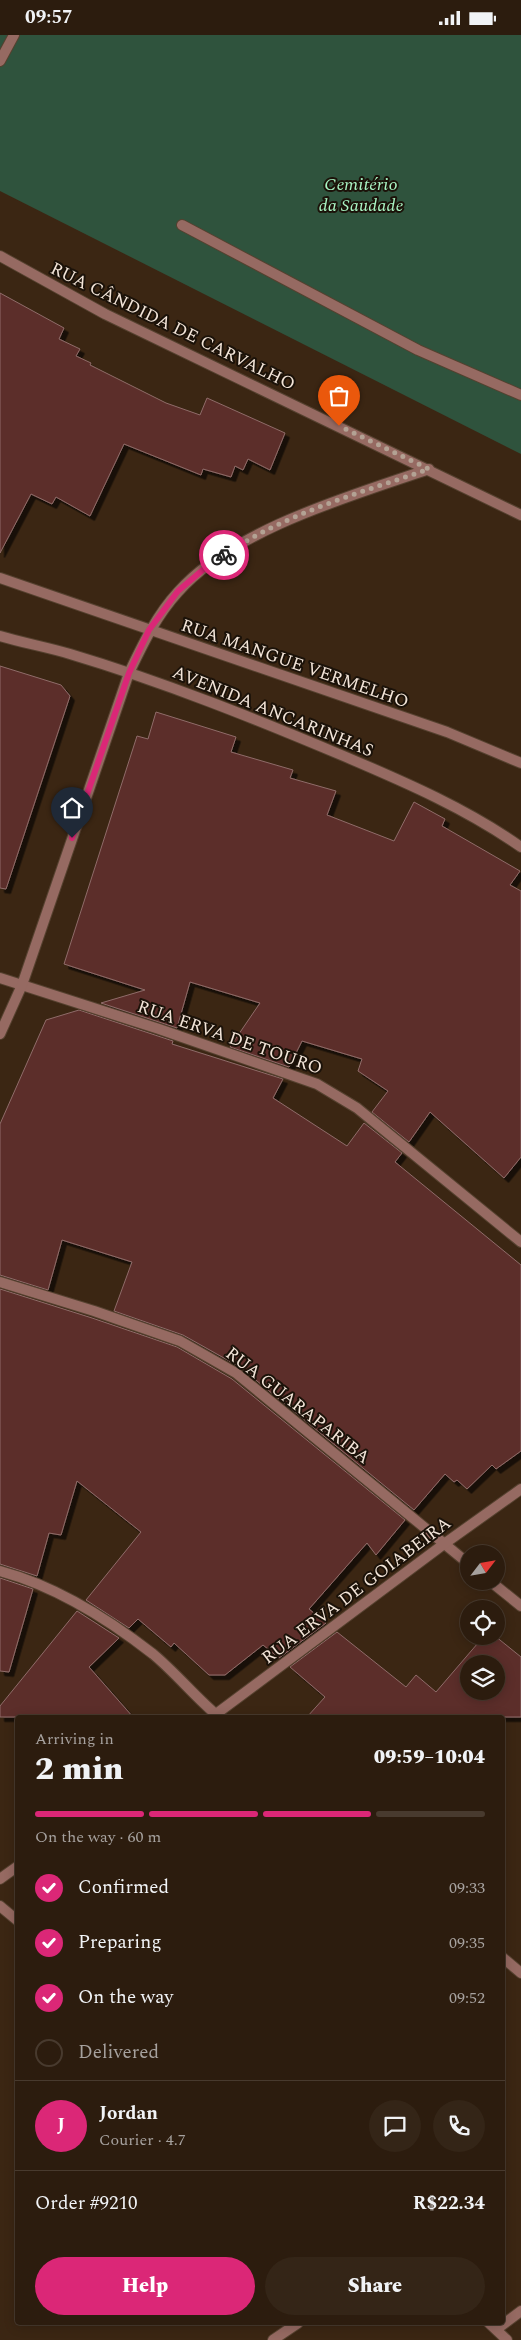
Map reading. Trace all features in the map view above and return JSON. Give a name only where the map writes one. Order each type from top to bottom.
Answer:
[{"type":"street","points":[[0,61],[14,35]]},
{"type":"street","points":[[182,225],[418,350],[521,395]]},
{"type":"street","name":"RUA CÂNDIDA DE CARVALHO","points":[[0,256],[105,314],[521,515]]},
{"type":"street","points":[[0,1034],[22,985],[129,673],[149,630],[178,591],[205,568],[241,544],[291,519],[429,469]]},
{"type":"street","name":"RUA MANGUE VERMELHO","points":[[0,578],[447,732],[521,763]]},
{"type":"street","name":"AVENIDA ANCARINHAS","points":[[0,636],[69,654],[172,687],[304,739],[426,790],[501,833],[521,847]]},
{"type":"street","name":"RUA ERVA DE TOURO","points":[[0,978],[159,1029],[317,1084],[357,1108],[521,1242]]},
{"type":"street","name":"RUA GUARAPARIBA","points":[[0,1282],[94,1311],[180,1341],[236,1373],[460,1557]]},
{"type":"street","name":"RUA ERVA DE GOIABEIRA","points":[[218,1715],[444,1544],[521,1489]]},
{"type":"street","points":[[0,1571],[59,1593],[94,1613],[154,1655],[213,1715]]},
{"type":"street","points":[[501,1590],[521,1606]]},
{"type":"street","points":[[0,1879],[15,1868]]},
{"type":"street","points":[[0,1906],[15,1918]]},
{"type":"street","points":[[505,1960],[521,1973]]},
{"type":"street","points":[[505,2320],[521,2311]]},
{"type":"street","points":[[273,2340],[295,2325]]},
{"type":"street","points":[[493,2326],[507,2340]]},
{"type":"green space","name":"Cemitério da Saudade","points":[[0,35],[521,35],[521,454],[0,191]]},
{"type":"building","points":[[0,293],[64,328],[59,339],[80,349],[76,356],[166,403],[200,415],[207,398],[285,433],[270,470],[248,459],[243,470],[235,466],[231,477],[203,469],[201,475],[124,444],[90,516],[56,497],[52,504],[31,494],[0,553]]},
{"type":"building","points":[[0,666],[61,685],[70,696],[6,889],[0,888]]},
{"type":"building","points":[[156,712],[236,737],[231,752],[293,770],[290,778],[336,791],[327,815],[394,841],[414,802],[445,819],[442,826],[520,871],[510,885],[521,891],[521,1157],[504,1178],[430,1112],[409,1142],[372,1112],[388,1091],[358,1071],[362,1059],[302,1041],[289,1067],[230,1047],[260,1003],[190,982],[177,1028],[101,1003],[145,990],[64,964],[137,736],[148,739]]},
{"type":"building","points":[[79,1010],[173,1041],[172,1044],[283,1079],[273,1098],[347,1146],[364,1123],[402,1153],[395,1162],[521,1265],[521,1451],[496,1469],[492,1465],[467,1489],[457,1480],[454,1482],[445,1474],[414,1510],[240,1367],[183,1335],[114,1311],[132,1262],[62,1240],[48,1290],[0,1275],[0,1124],[46,1020]]},
{"type":"building","points":[[0,1289],[177,1347],[232,1379],[405,1520],[376,1555],[367,1543],[309,1609],[326,1623],[279,1658],[263,1645],[225,1675],[209,1675],[174,1643],[171,1647],[138,1619],[129,1628],[86,1600],[141,1532],[77,1481],[61,1535],[49,1533],[37,1576],[0,1564]]},
{"type":"building","points":[[0,1578],[33,1589],[9,1672],[0,1671]]},
{"type":"building","points":[[77,1611],[119,1638],[89,1667],[131,1715],[15,1715],[15,1717],[0,1717],[0,1706]]},
{"type":"building","points":[[337,1632],[406,1687],[416,1675],[436,1692],[460,1664],[460,1700],[505,1700],[505,1655],[468,1655],[476,1645],[505,1644],[521,1657],[521,1717],[505,1717],[505,1715],[309,1715],[325,1697],[290,1667]]},
{"type":"way so far","points":[[224,555],[241,544],[291,519],[349,496],[429,469],[339,426]]},
{"type":"route","points":[[72,838],[129,673],[149,630],[178,591],[224,555]]}]
